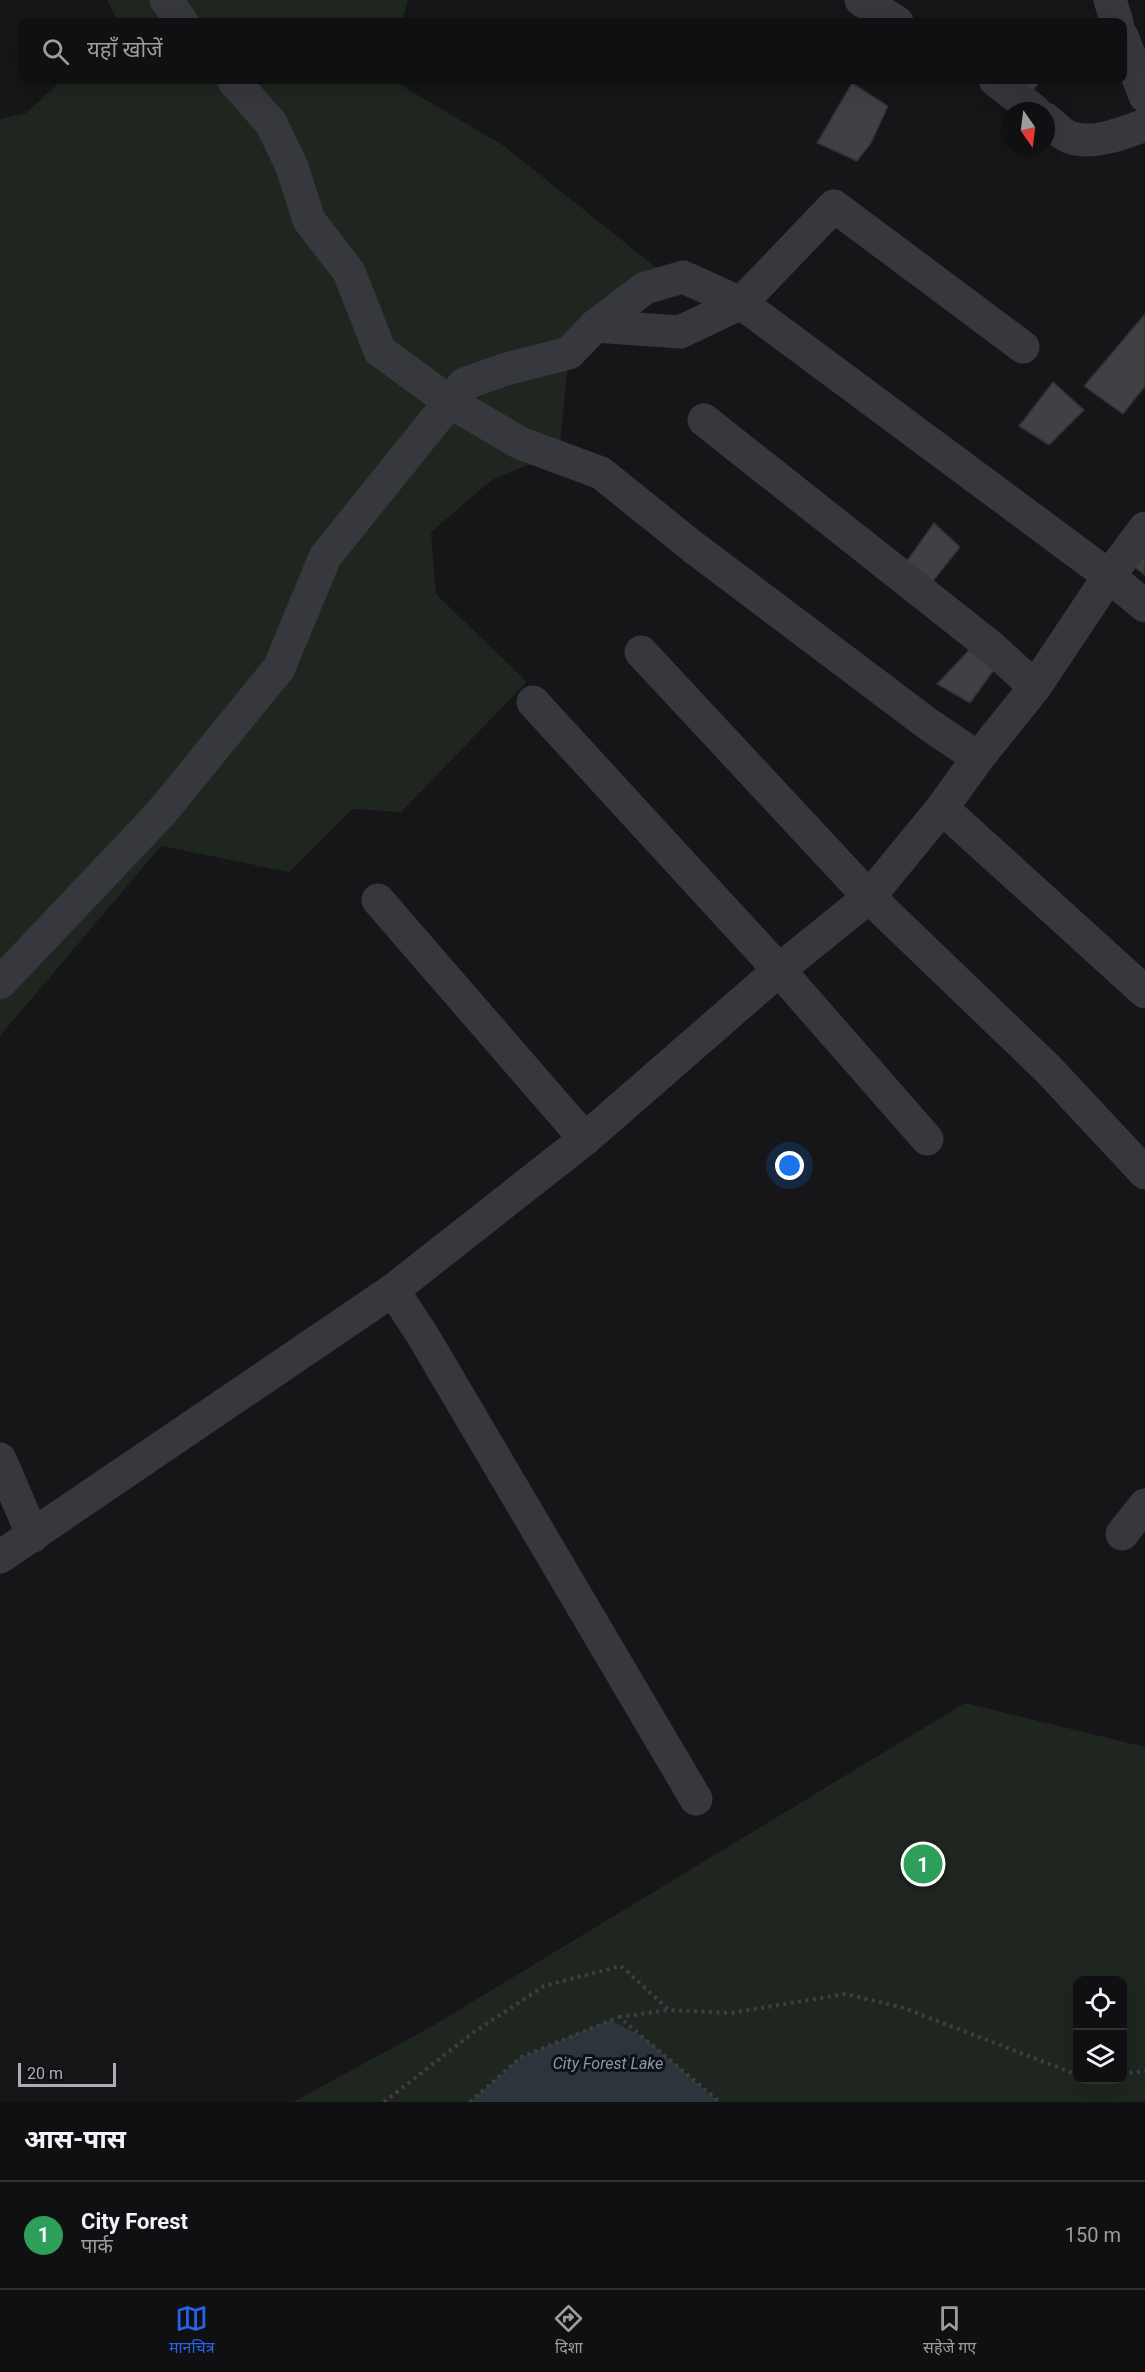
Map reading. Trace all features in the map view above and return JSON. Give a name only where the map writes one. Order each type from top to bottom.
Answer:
[{"type":"street","points":[[166,0],[179,18]]},
{"type":"street","points":[[861,0],[890,18]]},
{"type":"street","points":[[1110,0],[1116,18]]},
{"type":"street","points":[[1127,49],[1145,96]]},
{"type":"street","points":[[237,84],[271,123],[292,167],[309,220],[349,272],[380,351],[450,402],[520,443],[601,473],[759,597],[928,724],[978,758]]},
{"type":"street","points":[[1000,84],[1023,102]]},
{"type":"street","points":[[1055,126],[1069,137],[1081,139],[1126,132],[1145,125]]},
{"type":"street","points":[[595,326],[680,332],[741,303],[834,206],[1023,347]]},
{"type":"street","points":[[0,983],[161,813],[279,668],[325,557],[464,384],[506,369],[569,353],[595,326],[645,288],[682,277],[741,303],[1109,576],[1145,606]]},
{"type":"street","points":[[704,420],[990,646],[1035,687]]},
{"type":"street","points":[[0,1557],[393,1290],[585,1139],[779,970],[869,897],[942,808],[978,758],[1035,687],[1109,576],[1145,528]]},
{"type":"street","points":[[641,652],[869,897],[1048,1069],[1145,1173]]},
{"type":"street","points":[[533,702],[779,970],[927,1139]]},
{"type":"street","points":[[942,808],[1145,992]]},
{"type":"street","points":[[378,900],[585,1139]]},
{"type":"street","points":[[393,1290],[423,1336],[696,1799]]},
{"type":"street","points":[[0,1459],[33,1536]]},
{"type":"street","points":[[1122,1534],[1145,1505]]},
{"type":"path","points":[[384,2102],[474,2032],[544,1986],[621,1966],[669,2010]]},
{"type":"path","points":[[470,2102],[521,2057],[619,2017],[669,2010],[730,2013],[844,1994],[901,2007],[1073,2072]]},
{"type":"path","points":[[619,2017],[720,2102]]},
{"type":"path","points":[[1127,2073],[1145,2070]]},
{"type":"shaded area","points":[[107,0],[408,0],[403,18],[116,18]]},
{"type":"shaded area","points":[[58,84],[401,84],[504,146],[669,278],[569,353],[559,452],[492,480],[431,532],[436,594],[527,682],[401,812],[352,809],[289,872],[161,846],[0,1036],[0,119],[26,113]]},
{"type":"shaded area","points":[[965,1703],[1145,1747],[1145,2102],[293,2102],[431,2027]]},
{"type":"water","name":"City Forest Lake","points":[[610,2020],[643,2037],[719,2102],[470,2102],[521,2057]]},
{"type":"building","points":[[851,84],[888,106],[871,143],[857,161],[817,143]]},
{"type":"building","points":[[1012,84],[1038,84],[1030,96]]},
{"type":"building","points":[[1145,314],[1145,386],[1123,414],[1084,386]]},
{"type":"building","points":[[1053,382],[1084,410],[1049,445],[1019,426]]},
{"type":"building","points":[[934,523],[960,547],[926,590],[901,569]]},
{"type":"building","points":[[1145,547],[1145,575],[1132,565]]},
{"type":"building","points":[[969,650],[994,670],[970,703],[937,684]]},
{"type":"place","name":"City Forest","points":[[923,1864]]}]
